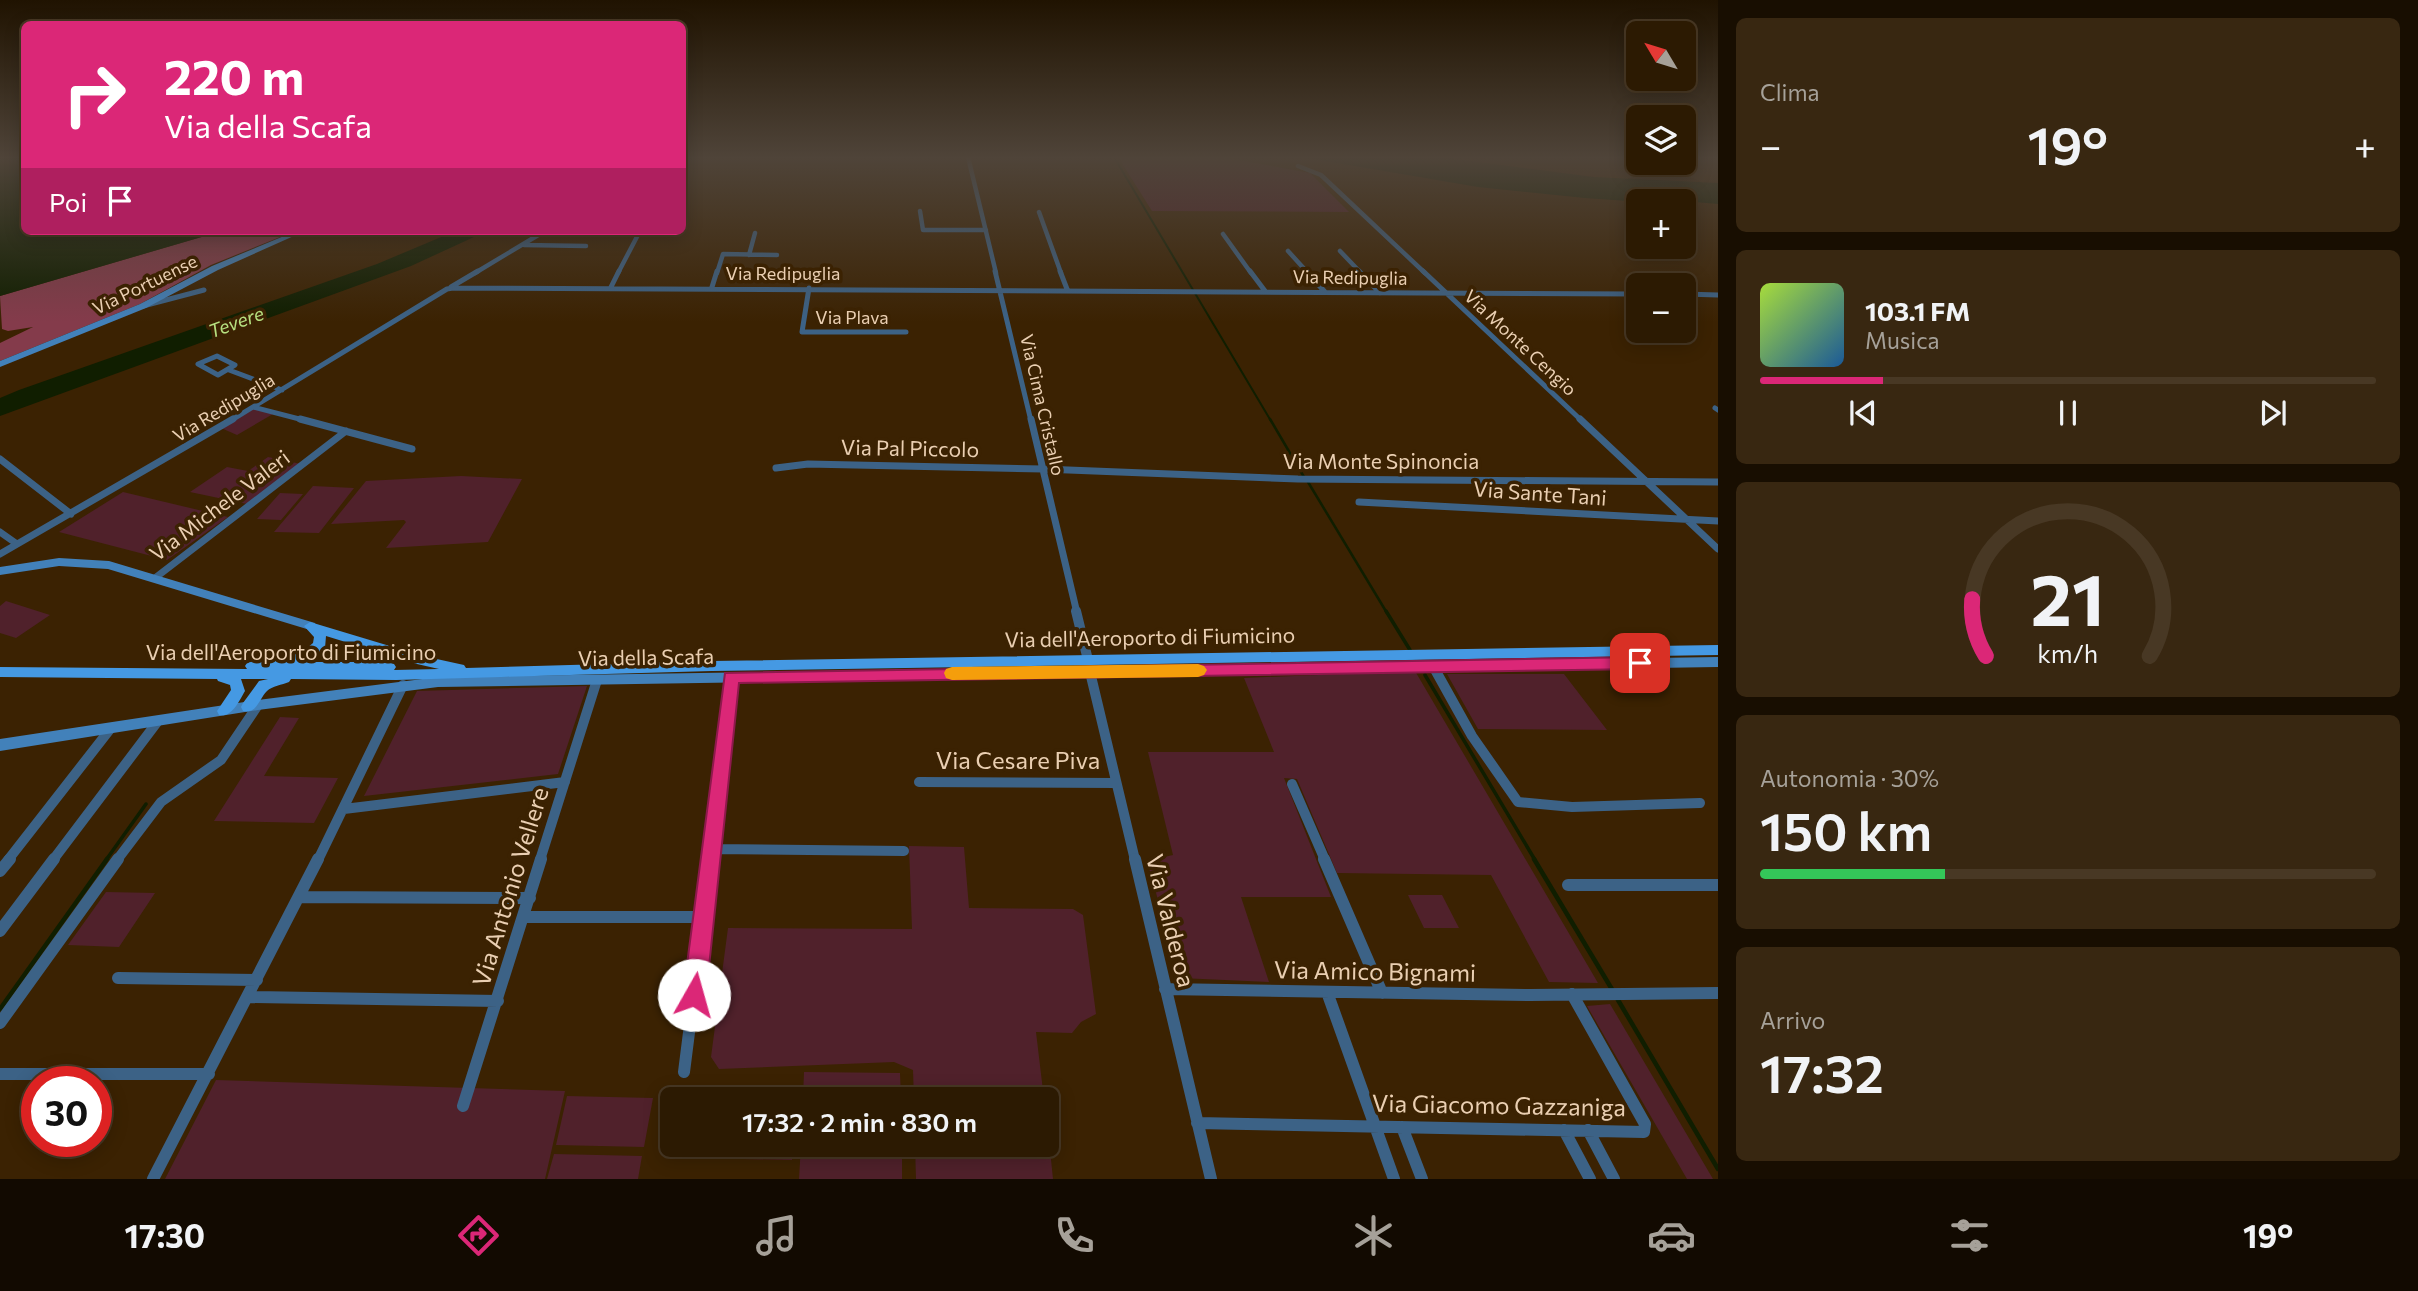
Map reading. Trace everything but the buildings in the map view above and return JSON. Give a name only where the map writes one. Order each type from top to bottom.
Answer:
[{"type":"main road","points":[[252,666],[297,660],[312,653],[320,645],[320,636],[310,626]]},
{"type":"main road","points":[[310,626],[422,661],[459,668]]},
{"type":"main road","name":"Via dell'Aeroporto di Fiumicino","points":[[0,665],[582,669],[1089,666],[1718,650]]},
{"type":"main road","name":"Via dell'Aeroporto di Fiumicino","points":[[0,672],[420,675],[582,669]]},
{"type":"main road","points":[[195,674],[236,682],[238,691],[224,711]]},
{"type":"main road","points":[[253,706],[264,685],[281,679],[323,675]]},
{"type":"street","points":[[920,212],[923,230],[986,230]]},
{"type":"street","name":"Via Cima Cristallo","points":[[982,212],[1089,666]]},
{"type":"street","points":[[1039,212],[1067,289]]},
{"type":"street","name":"Via Monte Cengio","points":[[1360,212],[1718,549]]},
{"type":"street","points":[[750,255],[755,233]]},
{"type":"street","points":[[1223,234],[1265,291]]},
{"type":"street","name":"Via Portuense","points":[[0,364],[143,306],[215,268],[293,235]]},
{"type":"street","points":[[447,289],[538,235]]},
{"type":"street","points":[[611,287],[638,235]]},
{"type":"street","points":[[521,245],[586,246]]},
{"type":"street","points":[[1289,251],[1325,292]]},
{"type":"street","points":[[1340,251],[1380,293]]},
{"type":"street","points":[[712,287],[723,254],[777,255]]},
{"type":"street","name":"Via Redipuglia","points":[[0,554],[282,390],[447,289],[712,287],[1626,294]]},
{"type":"street","name":"Via Plava","points":[[809,288],[802,332],[906,332]]},
{"type":"street","points":[[143,306],[204,290]]},
{"type":"street","points":[[1696,295],[1718,295]]},
{"type":"street","points":[[229,370],[235,365],[217,356],[198,364],[218,375],[229,370],[282,390]]},
{"type":"street","points":[[253,407],[412,449]]},
{"type":"street","name":"Via Michele Valeri","points":[[155,578],[346,431]]},
{"type":"street","points":[[0,459],[71,514]]},
{"type":"street","name":"Via Pal Piccolo","points":[[776,468],[808,464],[1043,469]]},
{"type":"street","name":"Via Monte Spinoncia","points":[[1043,469],[1298,479],[1718,482]]},
{"type":"street","name":"Via Sante Tani","points":[[1359,502],[1718,521]]},
{"type":"street","points":[[0,532],[17,544]]},
{"type":"street","points":[[0,572],[78,561],[109,565],[310,626]]},
{"type":"street","name":"Via della Scafa","points":[[0,745],[253,706],[438,682],[731,677],[1089,666],[1433,666],[1718,662]]},
{"type":"street","name":"Via Valderoa","points":[[1089,666],[1211,1179]]},
{"type":"street","points":[[1433,666],[1472,736],[1518,802],[1572,807],[1700,803]]},
{"type":"street","points":[[684,1072],[705,918],[731,677]]},
{"type":"street","name":"Via Antonio Vellere","points":[[463,1106],[597,680]]},
{"type":"street","points":[[153,1179],[257,980],[403,685]]},
{"type":"street","points":[[0,1023],[147,818],[161,802],[220,760],[253,706]]},
{"type":"street","points":[[0,931],[158,721]]},
{"type":"street","points":[[0,871],[111,729]]},
{"type":"street","points":[[344,808],[565,782]]},
{"type":"street","name":"Via Cesare Piva","points":[[919,782],[1116,783]]},
{"type":"street","points":[[1292,784],[1382,993]]},
{"type":"street","points":[[712,849],[904,851]]},
{"type":"street","points":[[1568,885],[1718,885]]},
{"type":"street","points":[[299,897],[530,898]]},
{"type":"street","points":[[523,917],[705,918]]},
{"type":"street","points":[[118,978],[257,980]]},
{"type":"street","name":"Via Amico Bignami","points":[[1165,989],[1382,993],[1718,993]]},
{"type":"street","points":[[1327,992],[1394,1179]]},
{"type":"street","name":"Via Giacomo Gazzaniga","points":[[1197,1124],[1644,1132],[1645,1129],[1578,994]]},
{"type":"street","points":[[248,997],[498,1001]]},
{"type":"street","points":[[0,1074],[209,1074]]},
{"type":"street","points":[[1402,1127],[1422,1179]]},
{"type":"street","points":[[1564,1130],[1590,1179]]},
{"type":"street","points":[[1588,1130],[1614,1179]]},
{"type":"shaded area","points":[[208,235],[285,235],[211,265],[140,304],[0,361],[0,343],[33,327],[8,331],[2,329],[0,296]]},
{"type":"shaded area","points":[[254,409],[273,414],[237,435],[221,428]]},
{"type":"shaded area","points":[[268,457],[301,464],[247,504],[190,492],[227,467],[248,471]]},
{"type":"shaded area","points":[[461,476],[522,479],[488,542],[386,548],[406,522],[404,520],[331,524],[366,481]]},
{"type":"shaded area","points":[[313,486],[354,488],[319,533],[274,532]]},
{"type":"shaded area","points":[[123,492],[228,517],[167,560],[59,532]]},
{"type":"shaded area","points":[[280,493],[303,494],[281,520],[257,519]]},
{"type":"shaded area","points":[[6,601],[50,615],[16,638],[0,633],[0,606]]},
{"type":"shaded area","points":[[1415,671],[1598,983],[1549,982],[1491,875],[1337,873],[1297,779],[1284,778],[1331,897],[1241,897],[1269,982],[1180,978],[1147,861],[1173,855],[1148,752],[1274,752],[1244,678]]},
{"type":"shaded area","points":[[1447,674],[1564,674],[1607,730],[1478,729]]},
{"type":"shaded area","points":[[587,686],[558,774],[364,796],[417,691]]},
{"type":"shaded area","points":[[280,717],[299,718],[264,776],[338,778],[314,823],[214,821]]},
{"type":"shaded area","points":[[909,846],[964,847],[969,908],[1073,909],[1083,915],[1096,1014],[1081,1022],[1072,1033],[1036,1032],[1043,1087],[914,1087],[913,1070],[894,1062],[719,1069],[711,1057],[728,928],[912,929]]},
{"type":"shaded area","points":[[106,892],[155,893],[119,947],[68,945]]},
{"type":"shaded area","points":[[1408,895],[1442,895],[1459,928],[1424,928]]},
{"type":"shaded area","points":[[1610,1004],[1713,1179],[1687,1179],[1587,1006]]},
{"type":"shaded area","points":[[804,1072],[900,1073],[901,1087],[803,1087]]},
{"type":"shaded area","points":[[216,1080],[565,1091],[545,1179],[165,1179]]},
{"type":"shaded area","points":[[567,1096],[653,1098],[644,1147],[556,1145]]},
{"type":"shaded area","points":[[554,1154],[642,1156],[638,1179],[547,1179]]},
{"type":"shaded area","points":[[699,1157],[792,1157],[792,1160]]},
{"type":"shaded area","points":[[800,1157],[902,1157],[902,1179],[799,1179]]},
{"type":"shaded area","points":[[915,1157],[1051,1157],[1053,1179],[916,1179]]},
{"type":"water","points":[[0,212],[21,212],[21,235],[208,235],[0,296]]},
{"type":"water","name":"Tevere","points":[[446,235],[478,235],[411,266],[0,416],[0,398],[19,390],[377,264]]},
{"type":"waterway","points":[[1147,212],[1271,421]]},
{"type":"waterway","points":[[1270,419],[1304,477]]},
{"type":"waterway","points":[[1308,482],[1387,613]]},
{"type":"waterway","points":[[1386,611],[1410,650]]},
{"type":"waterway","points":[[1425,675],[1535,860]]},
{"type":"waterway","points":[[106,860],[146,804]]},
{"type":"waterway","points":[[0,1009],[107,859]]},
{"type":"waterway","points":[[1534,859],[1613,991]]},
{"type":"waterway","points":[[1618,1000],[1718,1169]]},
{"type":"slow traffic","points":[[952,673],[1198,670]]},
{"type":"route","points":[[694,995],[731,677],[1640,663]]}]
